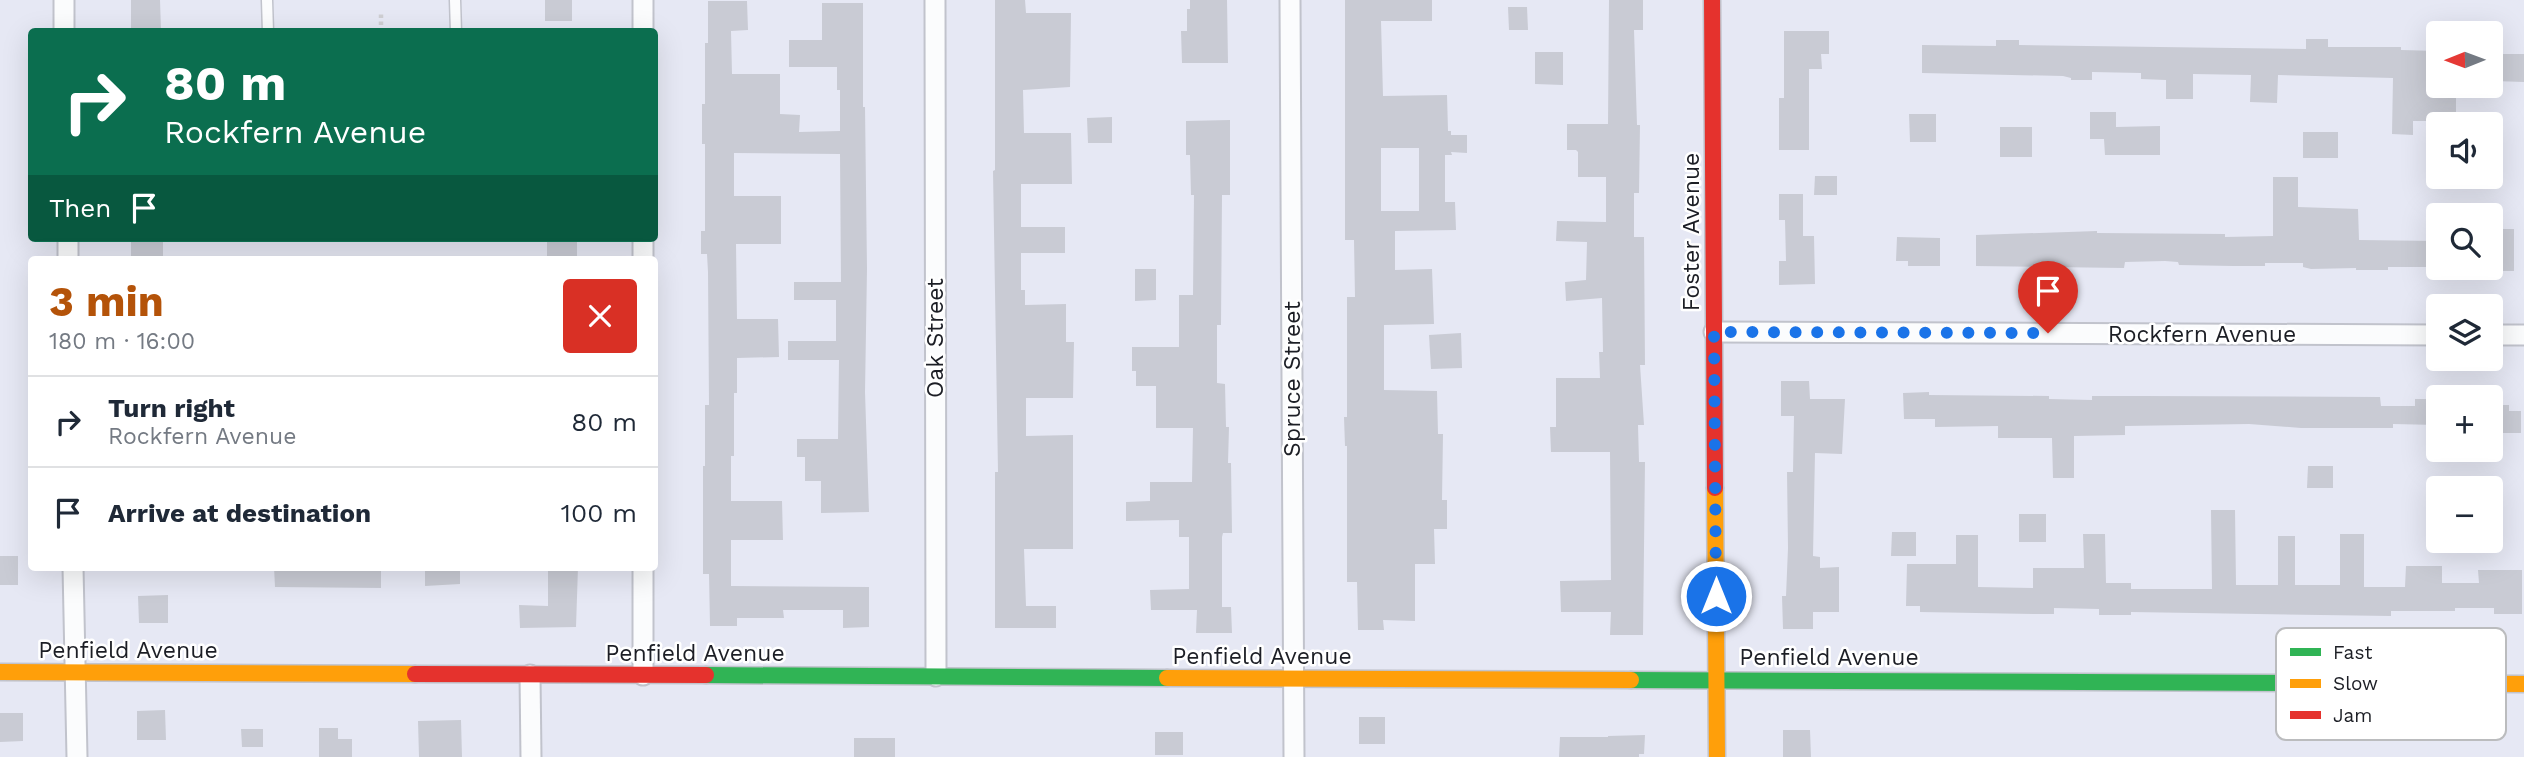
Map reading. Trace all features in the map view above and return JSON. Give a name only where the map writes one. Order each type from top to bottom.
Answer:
[{"type":"street","points":[[64,0],[64,28]]},
{"type":"street","points":[[643,0],[643,28]]},
{"type":"street","name":"Oak Street","points":[[935,0],[936,676]]},
{"type":"street","name":"Spruce Street","points":[[1290,0],[1294,757]]},
{"type":"street","name":"Foster Avenue","points":[[1712,0],[1717,757]]},
{"type":"street","name":"Rockfern Avenue","points":[[1714,332],[2426,335]]},
{"type":"street","points":[[2503,335],[2524,335]]},
{"type":"street","points":[[74,571],[77,757]]},
{"type":"street","points":[[643,571],[643,675]]},
{"type":"street","name":"Penfield Avenue","points":[[0,672],[2276,682]]},
{"type":"street","points":[[530,675],[531,757]]},
{"type":"street","name":"Penfield Avenue","points":[[2506,684],[2524,684]]},
{"type":"lane","points":[[267,0],[268,28]]},
{"type":"lane","points":[[455,0],[456,28]]},
{"type":"path","points":[[381,11],[381,28]]},
{"type":"building","points":[[131,0],[160,0],[161,28],[131,28]]},
{"type":"building","points":[[545,0],[572,0],[572,21],[545,21]]},
{"type":"building","points":[[995,0],[1025,0],[1026,13],[1071,13],[1070,87],[1023,90],[1024,133],[1071,133],[1072,184],[1021,184],[1021,227],[1065,227],[1065,253],[1021,253],[1021,290],[1025,290],[1025,305],[1066,304],[1066,342],[1074,342],[1073,398],[1026,398],[1026,436],[1073,435],[1073,549],[1024,549],[1026,606],[1056,606],[1056,628],[995,628],[995,472],[998,472],[993,171]]},
{"type":"building","points":[[1190,0],[1227,0],[1228,63],[1182,63],[1181,31],[1187,31],[1187,9],[1190,9]]},
{"type":"building","points":[[1345,0],[1432,0],[1432,21],[1381,21],[1383,96],[1447,95],[1448,131],[1451,131],[1451,135],[1467,135],[1467,153],[1451,152],[1452,155],[1445,155],[1445,202],[1455,202],[1456,230],[1395,231],[1395,270],[1432,269],[1434,324],[1384,325],[1384,390],[1437,391],[1438,434],[1443,434],[1442,500],[1447,500],[1447,529],[1434,529],[1435,564],[1415,564],[1415,621],[1383,620],[1384,630],[1358,630],[1357,582],[1347,582],[1347,446],[1344,417],[1347,417],[1347,297],[1355,297],[1354,240],[1345,240]],"holes":[[[1381,148],[1419,148],[1419,211],[1381,211]]]},
{"type":"building","points":[[1609,0],[1643,0],[1643,30],[1634,30],[1637,125],[1640,125],[1639,193],[1634,193],[1634,237],[1644,237],[1645,365],[1640,365],[1644,425],[1638,425],[1639,462],[1645,462],[1643,635],[1610,635],[1611,612],[1561,612],[1560,581],[1611,580],[1610,452],[1551,452],[1550,427],[1556,427],[1556,378],[1600,378],[1599,352],[1603,352],[1602,298],[1566,301],[1565,282],[1586,280],[1587,242],[1556,241],[1557,221],[1606,222],[1606,177],[1578,177],[1578,152],[1567,150],[1567,124],[1608,124]]},
{"type":"building","points":[[708,1],[747,1],[748,30],[731,31],[732,74],[780,74],[780,114],[800,115],[799,132],[840,131],[840,90],[837,90],[837,67],[789,67],[789,40],[822,40],[822,3],[863,3],[867,269],[865,392],[869,512],[821,513],[821,481],[805,481],[805,457],[797,457],[797,439],[838,439],[839,360],[788,360],[788,341],[836,341],[836,300],[794,300],[794,282],[841,282],[840,154],[734,153],[734,196],[781,196],[781,244],[736,244],[737,319],[778,319],[779,357],[737,358],[731,501],[782,501],[783,540],[731,540],[731,586],[869,587],[869,627],[843,628],[843,610],[783,610],[784,618],[737,618],[737,626],[710,626],[709,574],[703,574],[705,405],[709,405],[708,272],[707,254],[701,254],[701,231],[705,231],[702,104],[705,104]]},
{"type":"building","points":[[1508,7],[1527,7],[1528,30],[1509,30]]},
{"type":"building","points":[[1784,31],[1829,31],[1829,54],[1821,54],[1822,69],[1809,69],[1809,150],[1779,150],[1779,98],[1784,98]]},
{"type":"building","points":[[2306,39],[2328,39],[2328,47],[2401,47],[2401,50],[2426,51],[2426,98],[2456,98],[2456,112],[2426,112],[2426,121],[2413,121],[2413,135],[2392,134],[2393,78],[2278,75],[2277,103],[2250,102],[2251,75],[2193,74],[2193,99],[2166,99],[2166,80],[2141,79],[2141,73],[2092,72],[2092,80],[2071,80],[2063,76],[1922,73],[1922,45],[1996,46],[1996,40],[2019,40],[2019,45],[2306,49]]},
{"type":"building","points":[[1535,52],[1563,52],[1563,85],[1535,84]]},
{"type":"building","points":[[2503,54],[2524,54],[2524,82],[2503,81]]},
{"type":"building","points":[[2090,112],[2116,112],[2116,127],[2160,126],[2160,155],[2105,155],[2104,139],[2090,139]]},
{"type":"building","points":[[1909,114],[1936,114],[1936,142],[1910,142]]},
{"type":"building","points":[[1112,117],[1112,143],[1088,143],[1087,118]]},
{"type":"building","points":[[1230,120],[1230,195],[1222,195],[1221,325],[1217,325],[1217,383],[1225,384],[1226,427],[1229,427],[1232,533],[1223,533],[1222,537],[1222,607],[1231,607],[1232,633],[1196,633],[1197,610],[1151,610],[1150,590],[1189,589],[1189,537],[1179,537],[1179,520],[1126,521],[1126,502],[1150,501],[1150,482],[1192,482],[1193,428],[1156,428],[1156,386],[1136,386],[1136,371],[1132,371],[1132,347],[1179,347],[1179,295],[1193,295],[1194,195],[1191,195],[1190,155],[1186,155],[1186,121]]},
{"type":"building","points":[[2000,127],[2032,127],[2032,157],[2000,157]]},
{"type":"building","points":[[2303,132],[2338,132],[2338,158],[2303,158]]},
{"type":"building","points":[[1815,176],[1837,176],[1837,195],[1814,195]]},
{"type":"building","points":[[2273,177],[2298,177],[2298,207],[2358,209],[2359,240],[2426,241],[2426,267],[2388,267],[2388,270],[2311,269],[2303,267],[2303,263],[2233,266],[2179,265],[2178,262],[2165,261],[2125,262],[2124,268],[1976,266],[1976,235],[2097,231],[2225,234],[2225,237],[2273,236]]},
{"type":"building","points":[[1779,194],[1803,194],[1803,236],[1814,236],[1815,284],[1779,285],[1779,261],[1786,261],[1785,220],[1779,220]]},
{"type":"building","points":[[2503,229],[2514,229],[2514,271],[2503,271]]},
{"type":"building","points":[[1897,237],[1940,238],[1940,266],[1908,266],[1908,261],[1896,261]]},
{"type":"building","points":[[131,242],[163,242],[163,256],[131,256]]},
{"type":"building","points":[[547,242],[577,242],[577,256],[547,256]]},
{"type":"building","points":[[1135,269],[1156,269],[1156,300],[1135,301]]},
{"type":"building","points":[[1461,333],[1462,368],[1431,369],[1429,335]]},
{"type":"building","points":[[1781,381],[1809,381],[1810,399],[1845,399],[1842,454],[1815,453],[1813,556],[1820,557],[1820,568],[1839,567],[1839,612],[1813,612],[1813,629],[1783,629],[1782,596],[1786,596],[1788,548],[1787,472],[1793,472],[1794,416],[1781,416]]},
{"type":"building","points":[[1903,393],[2049,396],[2049,399],[2092,400],[2092,396],[2380,397],[2381,406],[2415,406],[2415,399],[2426,399],[2426,425],[2393,424],[2393,428],[2301,428],[2249,424],[2125,426],[2125,435],[2074,436],[2074,478],[2053,478],[2052,438],[1998,438],[1998,426],[1935,427],[1935,419],[1904,419]]},
{"type":"building","points":[[2503,405],[2509,405],[2509,411],[2521,411],[2521,433],[2503,433]]},
{"type":"building","points":[[2308,466],[2333,466],[2333,488],[2307,488]]},
{"type":"building","points":[[2211,510],[2235,510],[2236,585],[2278,585],[2278,536],[2295,536],[2295,585],[2340,585],[2340,534],[2364,534],[2364,587],[2405,587],[2406,566],[2442,566],[2442,583],[2479,583],[2478,570],[2522,570],[2522,614],[2494,614],[2494,608],[2455,608],[2455,611],[2391,611],[2391,616],[2131,612],[2131,615],[2099,615],[2099,609],[2054,608],[2054,614],[2033,614],[1920,612],[1920,606],[1906,606],[1907,564],[1956,564],[1956,535],[1978,535],[1978,587],[2033,588],[2033,568],[2084,568],[2083,534],[2105,534],[2106,583],[2131,583],[2131,589],[2212,589]]},
{"type":"building","points":[[2019,514],[2046,514],[2046,542],[2019,542]]},
{"type":"building","points":[[1892,532],[1916,532],[1916,556],[1891,556]]},
{"type":"building","points":[[0,556],[18,556],[18,585],[0,585]]},
{"type":"building","points":[[274,571],[381,571],[381,588],[275,587]]},
{"type":"building","points":[[425,571],[460,571],[460,584],[425,586]]},
{"type":"building","points":[[548,571],[578,571],[576,627],[520,628],[519,605],[548,606]]},
{"type":"building","points":[[168,595],[168,623],[139,623],[138,596]]},
{"type":"building","points":[[165,710],[166,740],[137,740],[137,711]]},
{"type":"building","points":[[0,713],[23,713],[23,741],[0,742]]},
{"type":"building","points":[[1359,717],[1385,717],[1385,744],[1359,744]]},
{"type":"building","points":[[461,720],[462,757],[419,757],[418,721]]},
{"type":"building","points":[[319,728],[338,728],[338,739],[352,739],[352,757],[319,757]]},
{"type":"building","points":[[241,729],[263,729],[263,747],[242,747]]},
{"type":"building","points":[[1783,730],[1810,730],[1811,757],[1783,757]]},
{"type":"building","points":[[1155,732],[1183,732],[1183,755],[1155,755]]},
{"type":"building","points":[[1645,735],[1644,754],[1639,754],[1639,757],[1559,757],[1560,737]]},
{"type":"building","points":[[854,738],[895,738],[895,757],[854,757]]},
{"type":"traffic: fast","points":[[706,675],[1167,678]]},
{"type":"traffic: fast","points":[[1631,680],[2276,683]]},
{"type":"traffic: slow","points":[[1715,488],[1717,757]]},
{"type":"traffic: slow","points":[[0,672],[415,674]]},
{"type":"traffic: slow","points":[[1167,678],[1631,680]]},
{"type":"traffic: slow","points":[[2506,684],[2524,684]]},
{"type":"traffic: jam","points":[[1712,0],[1715,488]]},
{"type":"traffic: jam","points":[[415,674],[706,675]]},
{"type":"route","points":[[1716,596],[1714,332],[2048,333]]}]
